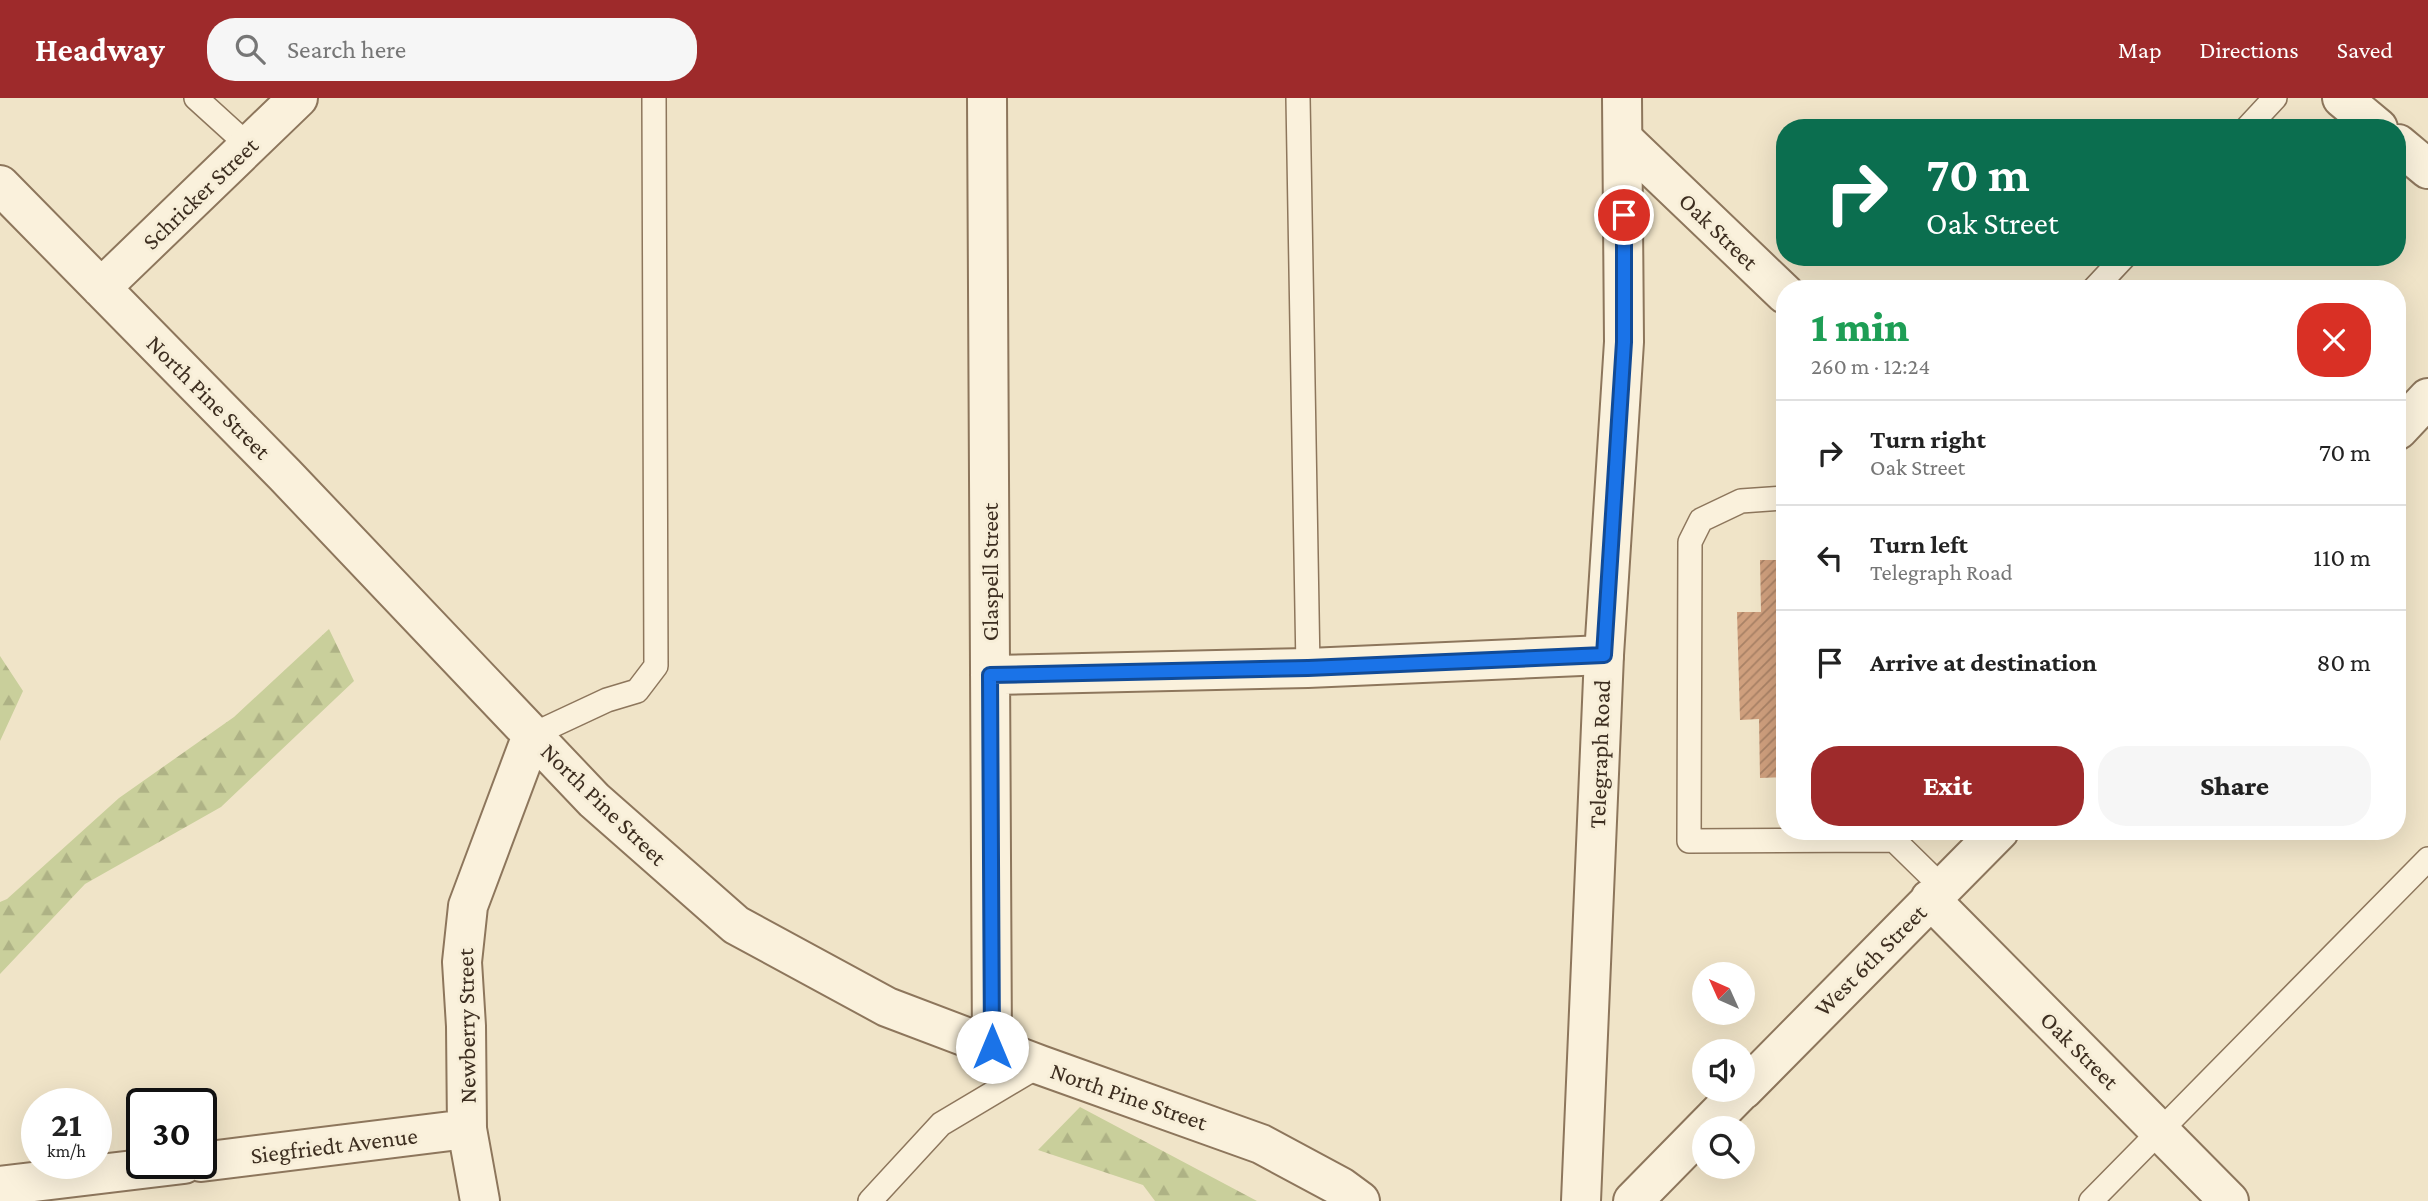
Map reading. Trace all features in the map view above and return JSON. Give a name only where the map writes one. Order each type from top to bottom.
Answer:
[{"type":"street","name":"Schricker Street","points":[[101,288],[298,98]]},
{"type":"street","name":"Glaspell Street","points":[[987,98],[992,1047]]},
{"type":"street","name":"Telegraph Road","points":[[1581,1201],[1604,655],[1624,342],[1622,98]]},
{"type":"street","points":[[2342,98],[2367,119]]},
{"type":"street","name":"Oak Street","points":[[1624,139],[1776,285]]},
{"type":"street","points":[[2406,151],[2428,169]]},
{"type":"street","name":"North Pine Street","points":[[0,185],[285,474],[594,800],[736,925],[887,1007],[1261,1144],[1340,1187],[1360,1201]]},
{"type":"street","points":[[2406,421],[2428,398]]},
{"type":"street","points":[[990,675],[1308,668],[1604,655]]},
{"type":"street","name":"Newberry Street","points":[[480,1201],[467,1129],[462,962],[468,906],[531,735]]},
{"type":"street","name":"West 6th Street","points":[[1755,1078],[1990,840]]},
{"type":"street","name":"Oak Street","points":[[1936,893],[2230,1201]]},
{"type":"street","name":"West 6th Street","points":[[1633,1201],[1731,1102]]},
{"type":"street","name":"Siegfriedt Avenue","points":[[217,1160],[467,1129]]},
{"type":"street","points":[[0,1186],[126,1171]]},
{"type":"lane","points":[[197,98],[250,147]]},
{"type":"lane","points":[[531,735],[607,700],[637,691],[656,666],[654,98]]},
{"type":"lane","points":[[1298,98],[1308,668]]},
{"type":"lane","points":[[2255,119],[2275,98]]},
{"type":"lane","points":[[2102,280],[2116,266]]},
{"type":"lane","points":[[1776,499],[1741,501],[1702,520],[1690,542],[1689,841],[1894,840],[1936,893]]},
{"type":"lane","points":[[2091,1201],[2428,859]]},
{"type":"lane","points":[[870,1201],[941,1124],[1040,1065]]},
{"type":"green space","points":[[329,629],[354,681],[221,807],[85,884],[0,974],[0,902],[7,899],[119,798],[234,717]]},
{"type":"green space","points":[[0,656],[23,691],[0,741]]},
{"type":"green space","points":[[1080,1107],[1257,1201],[1155,1201],[1143,1185],[1038,1150]]},
{"type":"building","points":[[1760,560],[1776,560],[1776,777],[1760,778],[1759,719],[1740,720],[1737,612],[1761,612]]},
{"type":"route","points":[[992,1047],[990,675],[1308,668],[1604,655],[1624,342],[1624,215]]}]
